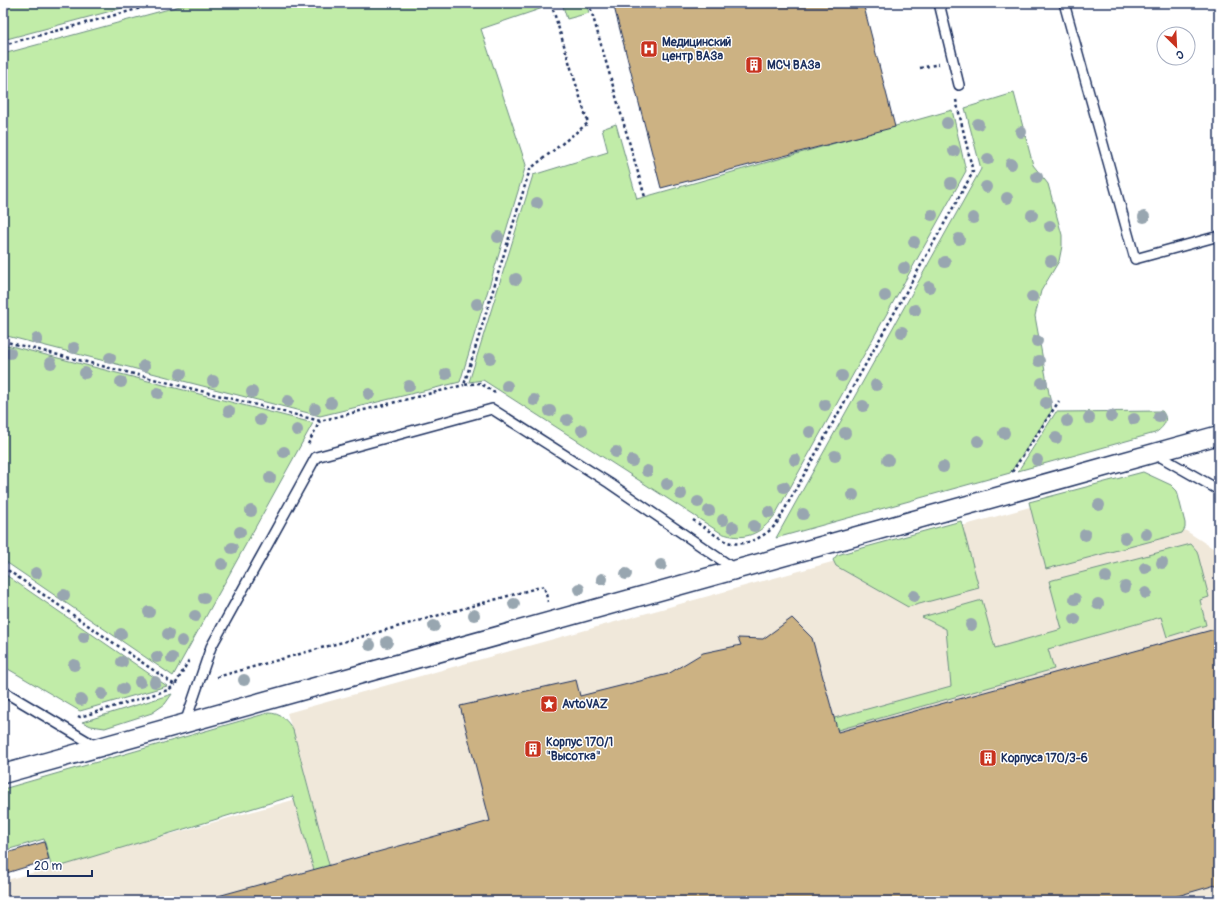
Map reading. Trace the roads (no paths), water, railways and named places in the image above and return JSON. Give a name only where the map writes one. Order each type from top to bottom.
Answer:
[{"type":"street","points":[[3,774],[1219,435]]},
{"type":"lane","points":[[939,3],[959,85]]},
{"type":"lane","points":[[1064,3],[1135,259],[1219,236]]},
{"type":"lane","points":[[185,724],[211,647],[316,457],[492,409],[609,483],[736,570]]},
{"type":"lane","points":[[1154,453],[1219,490]]},
{"type":"lane","points":[[3,691],[99,748]]},
{"type":"place","name":"Медицинский центр ВАЗа","points":[[649,49]]},
{"type":"place","name":"МСЧ ВАЗа","points":[[754,65]]},
{"type":"place","name":"AvtoVAZ","points":[[549,704]]},
{"type":"place","name":"Корпус 170/1 \"Высотка\"","points":[[533,749]]},
{"type":"place","name":"Корпуса 170/3-6","points":[[988,758]]}]
